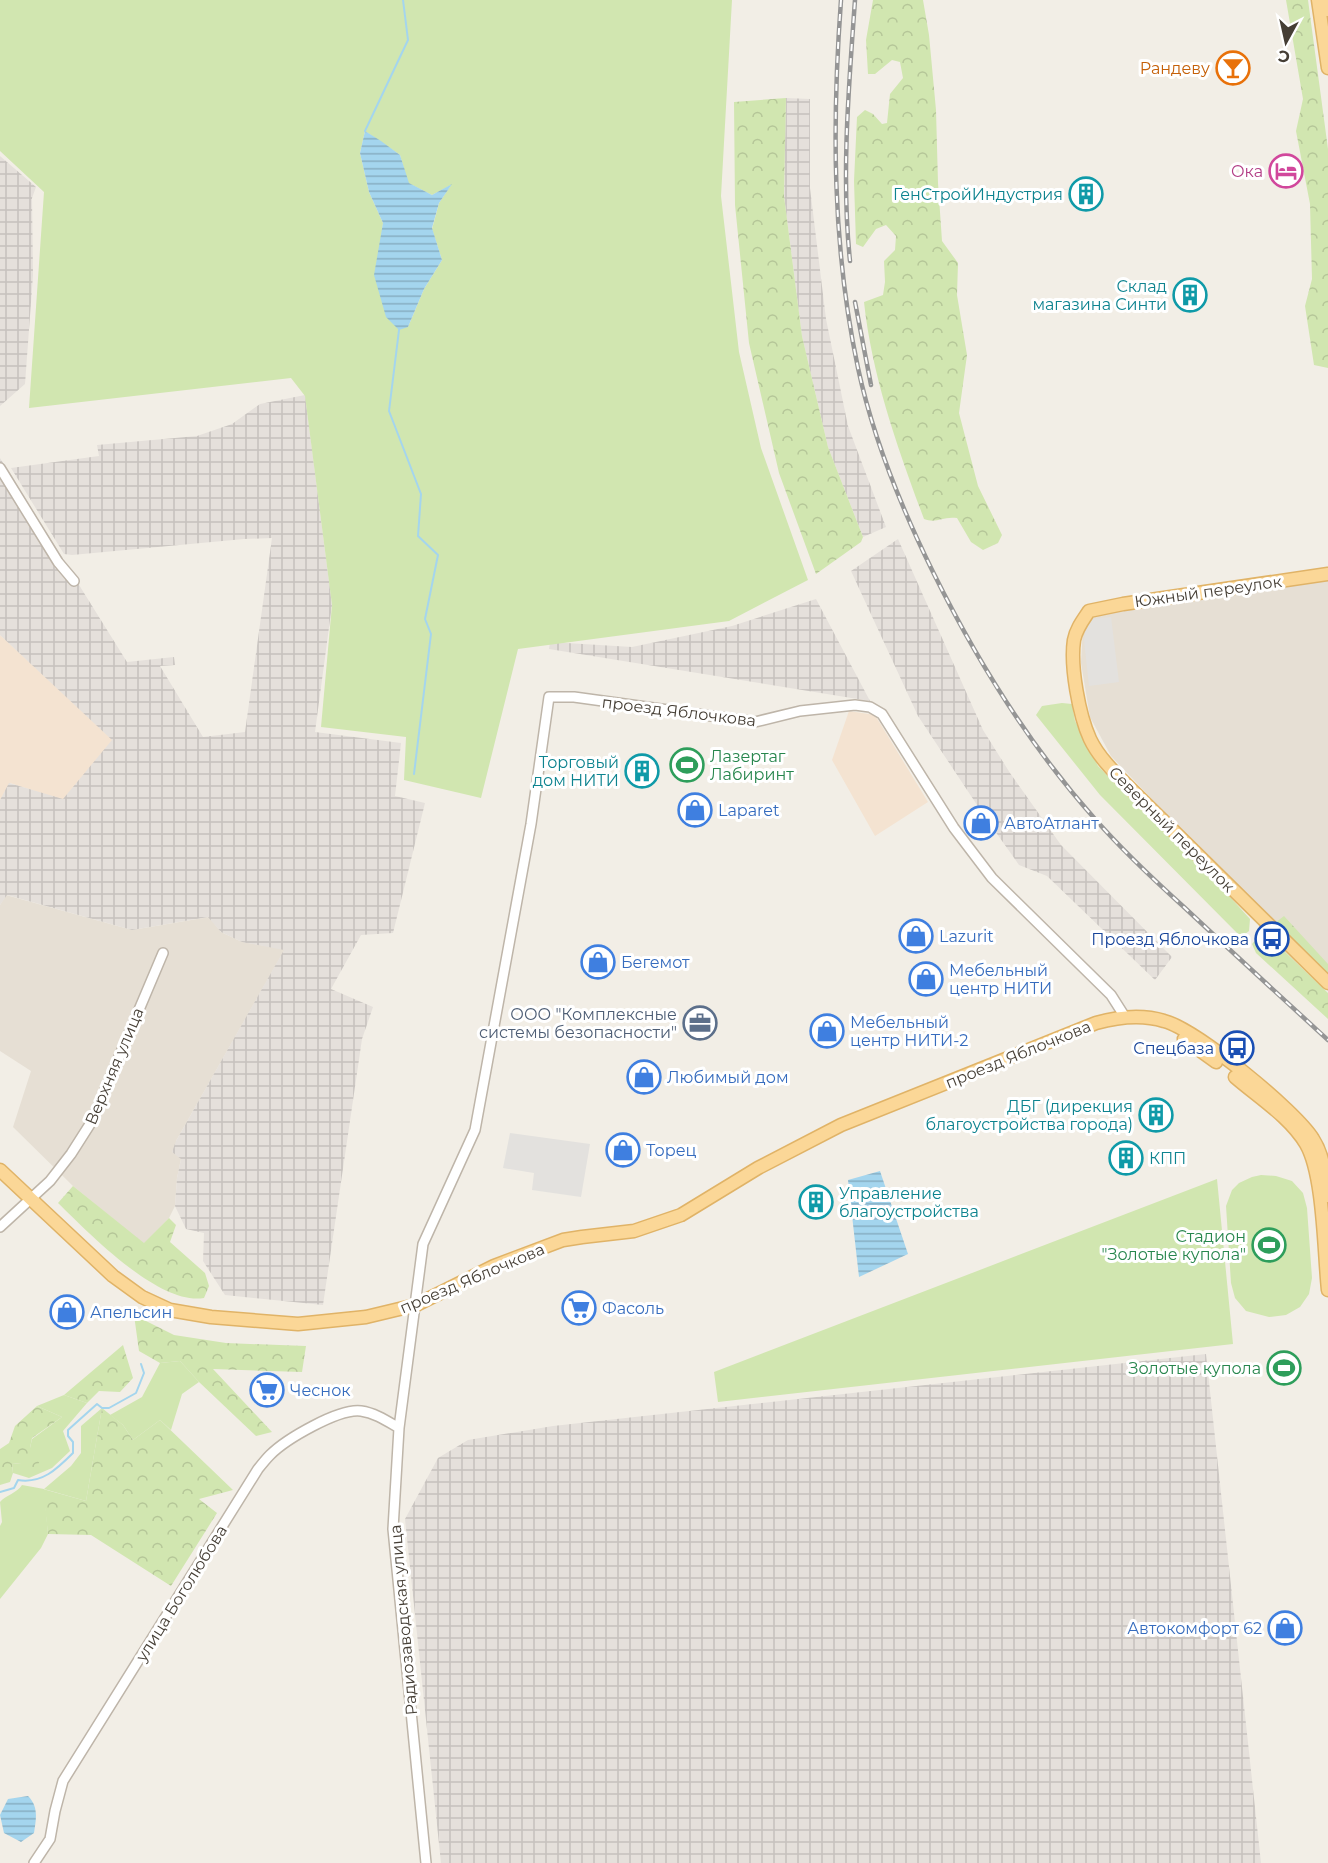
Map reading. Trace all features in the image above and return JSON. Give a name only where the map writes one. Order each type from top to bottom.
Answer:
[{"type":"main road","points":[[1318,0],[1328,68]]},
{"type":"main road","points":[[1327,0],[1328,10]]},
{"type":"main road","name":"Южный переулок","points":[[1089,611],[1328,574]]},
{"type":"main road","name":"Северный переулок","points":[[1089,611],[1077,631],[1074,652],[1081,713],[1091,740],[1104,761],[1328,983]]},
{"type":"main road","name":"проезд Яблочкова","points":[[0,1170],[112,1275],[142,1297],[170,1310],[211,1317],[298,1324],[366,1317],[416,1305],[494,1266],[563,1240],[634,1231],[681,1215],[758,1168],[841,1125],[1096,1023],[1125,1017],[1148,1017],[1165,1021],[1185,1030],[1205,1043],[1289,1111],[1307,1130],[1320,1152],[1328,1196]]},
{"type":"main road","name":"проезд Яблочкова","points":[[1125,1017],[1156,1025],[1175,1033],[1220,1065],[1294,1129],[1309,1151],[1317,1177],[1328,1290]]},
{"type":"street","points":[[0,468],[58,562],[74,581]]},
{"type":"street","name":"проезд Яблочкова","points":[[549,697],[574,697],[755,722],[800,711],[830,707],[855,705],[870,707],[882,714],[954,828],[992,878],[1111,995],[1125,1017]]},
{"type":"street","name":"Радиозаводская улица","points":[[426,1863],[393,1529],[399,1428],[423,1244],[475,1130],[531,824],[549,697]]},
{"type":"street","name":"Верхняя улица","points":[[0,1227],[57,1172],[92,1121],[163,953]]},
{"type":"street","name":"улица Боголюбова","points":[[34,1863],[50,1839],[63,1781],[258,1469],[270,1454],[330,1417],[345,1412],[361,1411],[378,1416],[399,1428]]},
{"type":"shaded area","points":[[786,98],[810,99],[810,188],[826,319],[848,426],[886,527],[863,537],[828,447],[802,336],[784,196]]},
{"type":"shaded area","points":[[0,156],[36,187],[32,198],[33,275],[25,384],[0,406]]},
{"type":"shaded area","points":[[305,395],[332,605],[315,732],[401,743],[395,796],[425,803],[393,933],[361,935],[331,989],[373,1007],[362,1039],[323,1305],[225,1295],[203,1261],[204,1233],[186,1229],[175,1206],[181,1159],[172,1152],[176,1141],[284,950],[242,942],[221,932],[208,917],[132,930],[7,895],[0,905],[0,800],[9,783],[63,799],[112,740],[0,635],[0,458],[127,662],[174,657],[175,665],[160,666],[203,737],[245,732],[272,538],[64,554],[11,468],[99,456],[97,445],[197,436],[232,424],[260,404]]},
{"type":"shaded area","points":[[898,539],[983,730],[1010,773],[1061,845],[1172,957],[1155,980],[1047,876],[1019,865],[918,716],[851,571]]},
{"type":"shaded area","points":[[1328,578],[1328,977],[1271,924],[1111,756],[1090,717],[1081,663],[1083,624],[1097,610]]},
{"type":"shaded area","points":[[816,599],[870,701],[549,649],[550,642],[632,647],[732,626]]},
{"type":"shaded area","points":[[1111,617],[1119,682],[1089,686],[1084,640],[1086,627],[1090,619]]},
{"type":"shaded area","points":[[0,635],[113,740],[63,800],[10,783],[0,800]]},
{"type":"shaded area","points":[[849,711],[875,715],[928,802],[875,836],[832,760]]},
{"type":"shaded area","points":[[6,895],[132,930],[209,917],[221,932],[242,942],[285,949],[176,1141],[181,1159],[175,1206],[169,1218],[144,1244],[73,1186],[13,1127],[31,1071],[0,1051],[0,905]]},
{"type":"shaded area","points":[[510,1133],[590,1144],[581,1197],[532,1190],[534,1173],[503,1168]]},
{"type":"shaded area","points":[[1206,1354],[1261,1863],[441,1863],[405,1519],[438,1458],[468,1440],[553,1426]]},
{"type":"green space","points":[[0,0],[732,0],[721,196],[739,352],[761,448],[808,580],[729,621],[518,649],[481,798],[404,780],[406,737],[321,727],[332,605],[305,396],[291,378],[29,408],[44,192],[0,151]],"holes":[[[365,131],[400,155],[408,183],[432,195],[451,185],[439,203],[432,229],[442,260],[424,289],[408,327],[380,248],[383,223],[369,192],[360,153]]]},
{"type":"green space","points":[[873,0],[923,0],[929,35],[936,110],[942,241],[958,263],[957,295],[967,355],[959,413],[978,486],[1002,535],[998,543],[983,550],[971,542],[957,518],[933,521],[924,519],[896,439],[873,358],[864,302],[883,295],[884,261],[895,250],[896,236],[886,225],[876,229],[863,247],[856,244],[854,181],[857,117],[865,110],[873,114],[882,124],[887,123],[890,94],[903,78],[900,62],[892,60],[875,74],[868,74],[866,40]]},
{"type":"green space","points":[[1286,0],[1308,0],[1328,149],[1328,368],[1314,365],[1305,306],[1312,279],[1310,204],[1296,131],[1303,99]]},
{"type":"green space","points":[[786,98],[784,196],[802,336],[828,447],[863,537],[861,542],[816,574],[779,473],[749,343],[735,205],[734,102]]},
{"type":"green space","points":[[1072,704],[1075,721],[1098,766],[1231,898],[1250,919],[1249,931],[1245,934],[1238,934],[1100,795],[1036,715],[1042,706]]},
{"type":"green space","points":[[1284,916],[1328,964],[1328,975],[1275,923]]},
{"type":"green space","points":[[1257,938],[1282,949],[1328,993],[1328,1019],[1256,953],[1252,944]]},
{"type":"green space","name":"Стадион \"Золотые купола\"","points":[[1261,1175],[1276,1176],[1292,1181],[1303,1193],[1307,1208],[1312,1278],[1309,1294],[1300,1307],[1286,1315],[1269,1317],[1246,1311],[1235,1298],[1231,1283],[1226,1206],[1232,1190],[1239,1183]]},
{"type":"green space","points":[[1217,1179],[1233,1344],[718,1402],[714,1372]]},
{"type":"green space","points":[[73,1186],[144,1243],[169,1218],[176,1225],[170,1242],[205,1273],[209,1286],[204,1298],[186,1297],[167,1291],[126,1265],[106,1248],[58,1203]]},
{"type":"green space","points":[[134,1315],[174,1335],[226,1343],[306,1346],[302,1372],[213,1369],[272,1432],[256,1436],[180,1361],[160,1363],[139,1351]]},
{"type":"green space","points":[[123,1345],[133,1378],[120,1392],[99,1391],[87,1403],[64,1395]]},
{"type":"green space","points":[[180,1361],[199,1382],[182,1394],[171,1430],[160,1420],[133,1440],[123,1425],[110,1415],[142,1397],[160,1363]]},
{"type":"green space","points":[[64,1395],[87,1403],[63,1431],[70,1451],[52,1468],[29,1478],[13,1473],[12,1464],[21,1463],[30,1448],[32,1439],[62,1417],[37,1406]]},
{"type":"green space","points":[[37,1406],[62,1417],[32,1438],[30,1448],[42,1457],[36,1468],[21,1463],[12,1464],[13,1473],[10,1482],[0,1485],[0,1449],[9,1443],[15,1426]]},
{"type":"green space","points":[[102,1408],[86,1501],[44,1489],[71,1466],[81,1453],[81,1426]]},
{"type":"green space","points":[[102,1408],[123,1425],[133,1440],[160,1420],[233,1490],[199,1499],[217,1513],[171,1586],[91,1535],[48,1534],[43,1489],[86,1501]]},
{"type":"green space","points":[[22,1485],[44,1489],[48,1534],[41,1548],[0,1599],[0,1526],[2,1522],[0,1502]]},
{"type":"water","points":[[365,131],[400,155],[409,183],[432,195],[452,184],[439,203],[432,228],[442,260],[424,289],[408,327],[399,330],[386,317],[374,275],[383,223],[369,192],[360,153]]},
{"type":"water","points":[[880,1171],[908,1254],[859,1277],[848,1180]]},
{"type":"water","points":[[28,1796],[35,1809],[34,1833],[21,1842],[4,1833],[0,1815],[8,1799]]},
{"type":"waterway","points":[[365,131],[408,40],[403,0]]},
{"type":"waterway","points":[[399,330],[389,411],[421,494],[418,536],[438,555],[425,619],[431,634],[414,774]]},
{"type":"waterway","points":[[0,1492],[14,1488],[18,1480],[34,1480],[61,1465],[73,1453],[73,1442],[68,1436],[68,1430],[97,1404],[102,1408],[109,1408],[136,1393],[144,1373],[141,1364]]},
{"type":"railway","points":[[841,0],[836,92],[836,184],[849,322],[864,394],[880,446],[921,547],[986,670],[1026,732],[1071,791],[1139,865],[1328,1040]]},
{"type":"railway","points":[[850,261],[846,163],[855,0]]},
{"type":"railway","points":[[855,302],[871,385]]},
{"type":"place","name":"Рандеву","points":[[1233,68]]},
{"type":"place","name":"Ока","points":[[1286,171]]},
{"type":"place","name":"ГенСтройИндустрия","points":[[1086,194]]},
{"type":"place","name":"Склад магазина Синти","points":[[1190,295]]},
{"type":"place","name":"Лазертаг Лабиринт","points":[[687,765]]},
{"type":"place","name":"Торговый дом НИТИ","points":[[642,771]]},
{"type":"place","name":"Laparet","points":[[695,810]]},
{"type":"place","name":"АвтоАтлант","points":[[981,823]]},
{"type":"place","name":"Lazurit","points":[[916,936]]},
{"type":"place","name":"Проезд Яблочкова","points":[[1272,939]]},
{"type":"place","name":"Бегемот","points":[[598,962]]},
{"type":"place","name":"Мебельный центр НИТИ","points":[[926,979]]},
{"type":"place","name":"ООО \"Комплексные системы безопасности\"","points":[[700,1023]]},
{"type":"place","name":"Мебельный центр НИТИ-2","points":[[827,1031]]},
{"type":"place","name":"Спецбаза","points":[[1237,1048]]},
{"type":"place","name":"Любимый дом","points":[[644,1077]]},
{"type":"place","name":"ДБГ (дирекция благоустройства города)","points":[[1156,1115]]},
{"type":"place","name":"Торец","points":[[623,1150]]},
{"type":"place","name":"КПП","points":[[1126,1158]]},
{"type":"place","name":"Управление благоустройства","points":[[816,1202]]},
{"type":"place","name":"Стадион \"Золотые купола\"","points":[[1269,1245]]},
{"type":"place","name":"Фасоль","points":[[579,1308]]},
{"type":"place","name":"Апельсин","points":[[67,1312]]},
{"type":"place","name":"Золотые купола","points":[[1284,1368]]},
{"type":"place","name":"Чеснок","points":[[267,1390]]},
{"type":"place","name":"Автокомфорт 62","points":[[1285,1628]]}]
